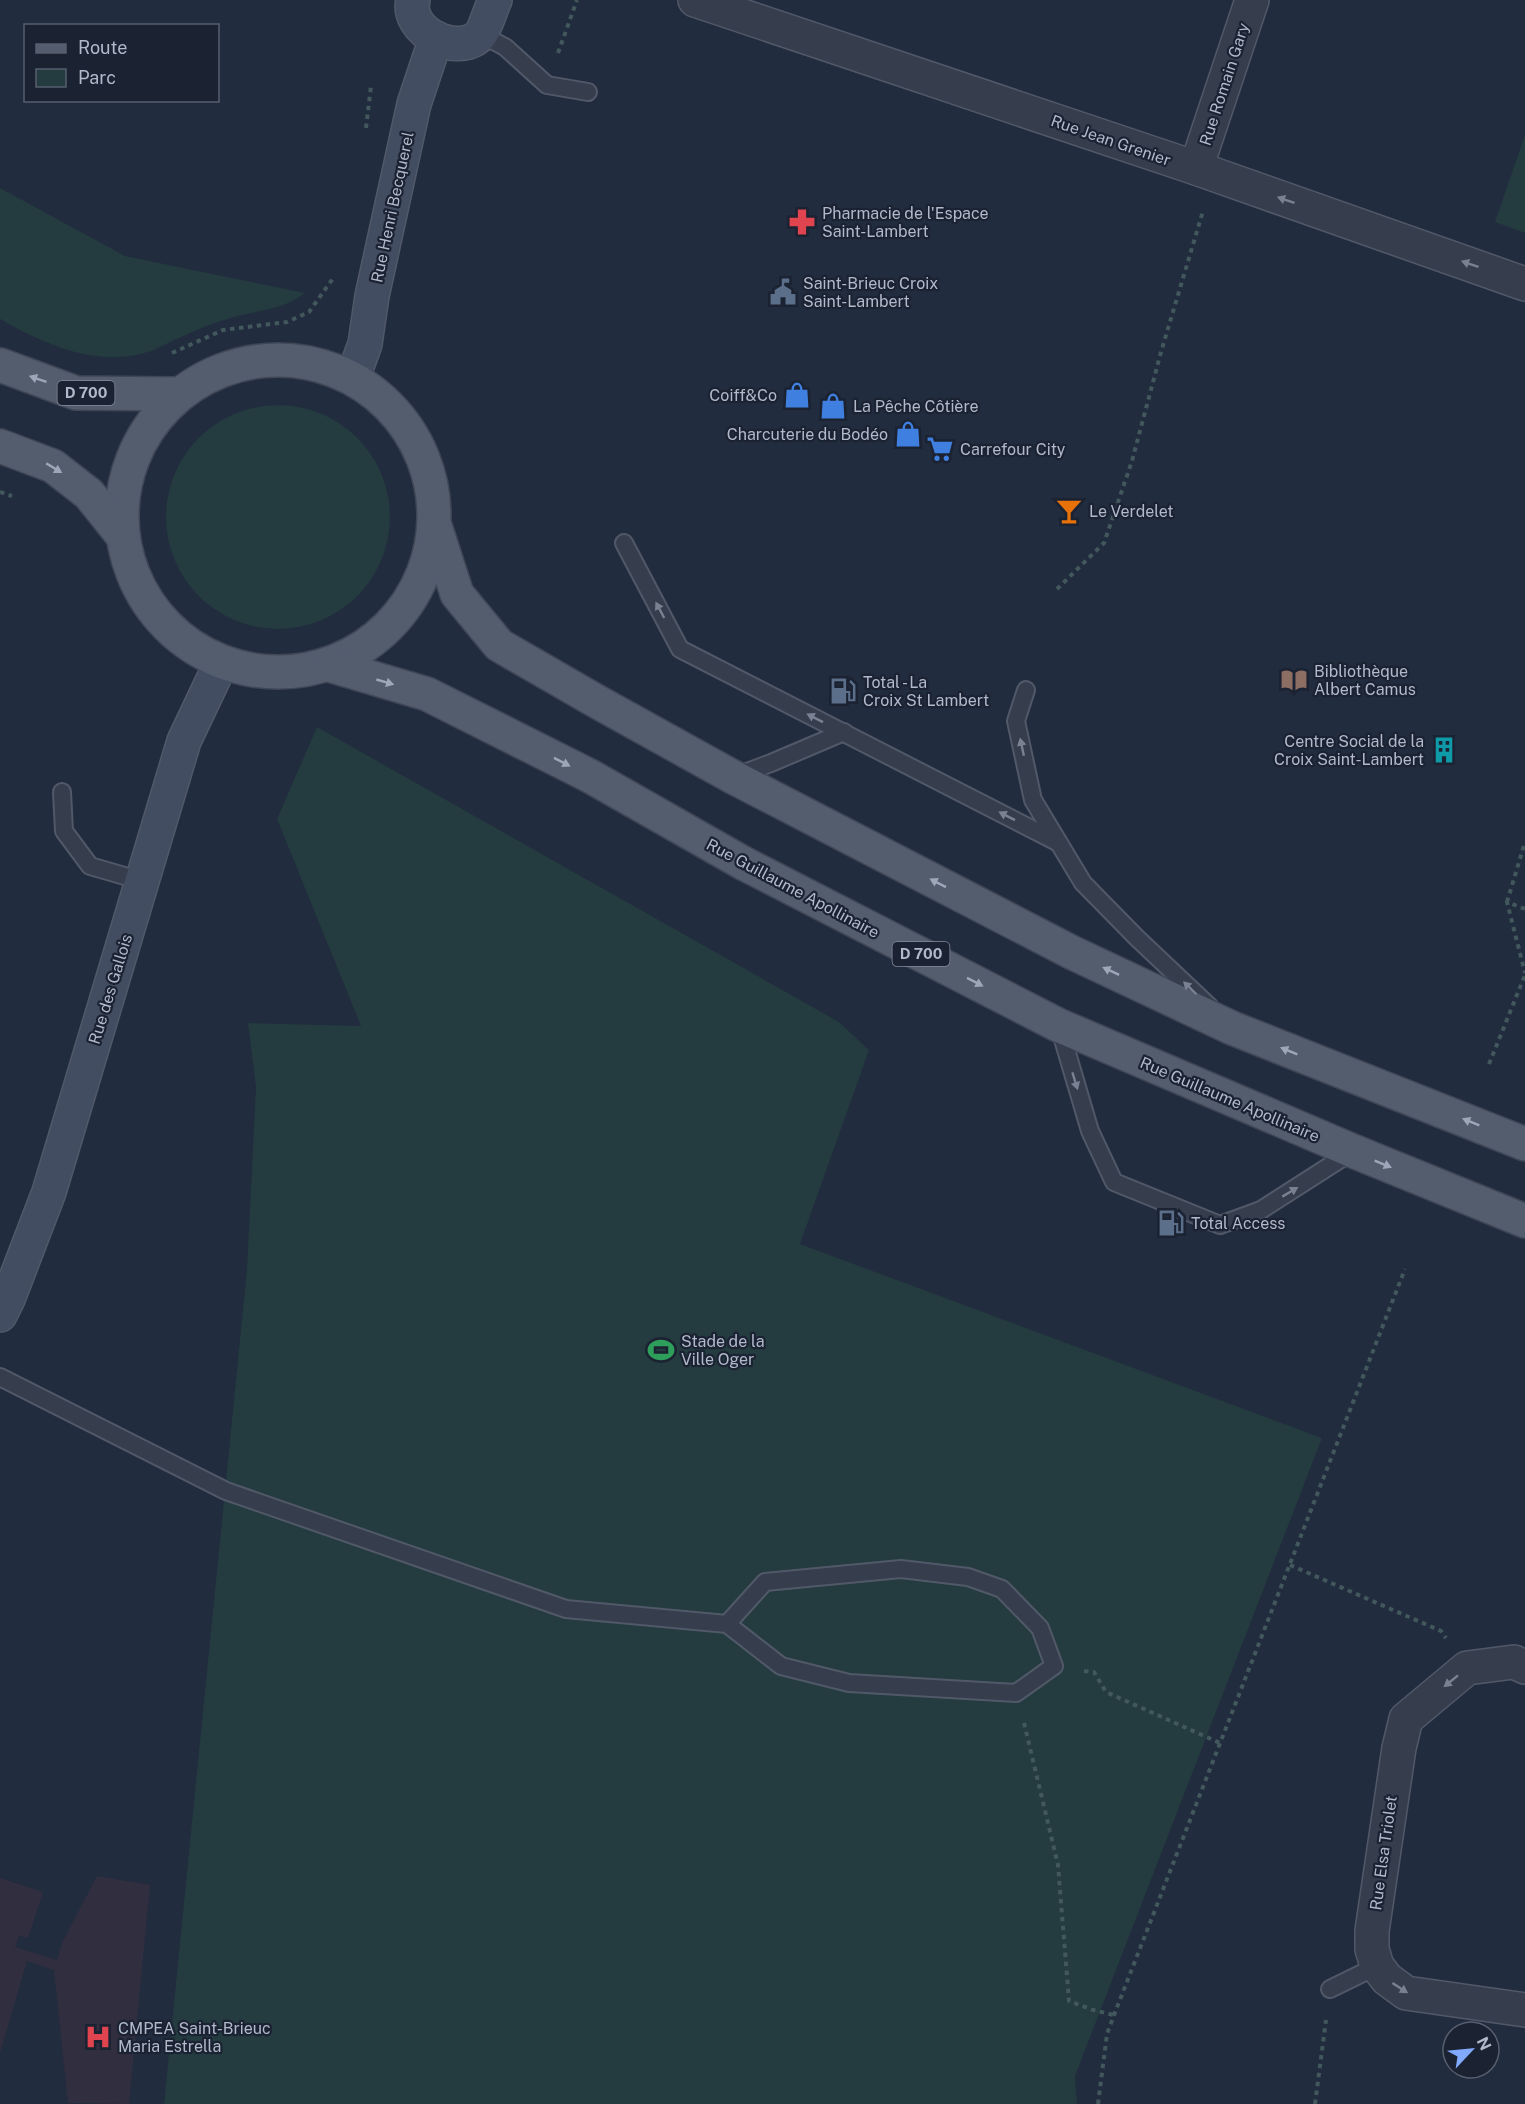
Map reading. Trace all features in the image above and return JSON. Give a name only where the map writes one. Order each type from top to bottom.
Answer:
[{"type":"main road","points":[[413,0],[414,14],[420,26],[436,38],[454,43],[468,41],[480,34],[495,0]]},
{"type":"main road","name":"Rue Henri Becquerel","points":[[353,377],[365,344],[372,296],[414,104],[436,38]]},
{"type":"main road","points":[[435,526],[425,571],[402,612],[370,644],[329,665],[293,673],[256,672],[221,663],[183,642],[153,612],[132,575],[121,534],[124,482],[143,433],[178,394],[218,370],[262,359],[309,362],[353,377],[388,404],[415,440],[431,482],[435,526],[457,594],[499,645],[733,777],[1071,952],[1232,1028],[1525,1144]]},
{"type":"main road","name":"D 700","points":[[0,365],[76,393],[178,394]]},
{"type":"main road","points":[[0,446],[53,466],[89,494],[121,534]]},
{"type":"main road","name":"Rue des Gallois","points":[[0,1315],[49,1192],[184,741],[221,663]]},
{"type":"main road","name":"Rue Guillaume Apollinaire","points":[[329,665],[428,694],[590,776],[743,863],[1058,1025],[1353,1152],[1525,1221]]},
{"type":"street","name":"Rue Jean Grenier","points":[[695,0],[748,8],[1525,284]]},
{"type":"street","name":"Rue Romain Gary","points":[[1205,171],[1252,0]]},
{"type":"street","points":[[1467,1668],[1514,1662],[1525,1667]]},
{"type":"street","name":"Rue Elsa Triolet","points":[[1377,1966],[1372,1949],[1372,1931],[1399,1748],[1406,1719],[1467,1668]]},
{"type":"street","points":[[1377,1966],[1387,1979],[1406,1993],[1525,2010]]},
{"type":"lane","points":[[480,34],[505,47],[547,85],[588,92]]},
{"type":"lane","points":[[624,543],[680,649],[1059,843]]},
{"type":"lane","points":[[1026,690],[1016,722],[1033,800],[1083,883],[1232,1028]]},
{"type":"lane","points":[[733,777],[771,764],[844,732]]},
{"type":"lane","points":[[62,792],[64,831],[90,866],[142,881]]},
{"type":"lane","points":[[1058,1025],[1090,1131],[1114,1182],[1220,1225],[1261,1210],[1353,1152]]},
{"type":"lane","points":[[0,1377],[226,1491],[566,1609],[727,1624],[781,1666],[849,1683],[1016,1693],[1054,1666],[1040,1628],[1002,1589],[968,1577],[901,1569],[765,1582],[727,1624]]},
{"type":"lane","points":[[1330,1989],[1377,1966]]},
{"type":"path","points":[[547,85],[577,0]]},
{"type":"path","points":[[365,133],[371,87]]},
{"type":"path","points":[[1057,589],[1104,543],[1132,460],[1205,171]]},
{"type":"path","points":[[162,358],[223,330],[287,322],[309,312],[337,274]]},
{"type":"path","points":[[1489,1064],[1525,974],[1507,902],[1525,842]]},
{"type":"path","points":[[1507,902],[1525,909]]},
{"type":"path","points":[[1098,2104],[1107,2034],[1405,1269]]},
{"type":"path","points":[[1290,1565],[1441,1631],[1467,1668]]},
{"type":"path","points":[[1054,1666],[1094,1672],[1106,1692],[1220,1743]]},
{"type":"path","points":[[1016,1693],[1058,1865],[1069,2001],[1114,2015]]},
{"type":"path","points":[[1315,2104],[1330,1989]]},
{"type":"shaded area","name":"CMPEA Saint-Brieuc Maria Estrella","points":[[97,1876],[150,1885],[129,2104],[68,2103],[54,1970],[27,1961],[0,2053],[0,1878],[43,1892],[28,1938],[19,1936],[15,1947],[57,1960],[62,1943]]},
{"type":"green space","points":[[1525,135],[1525,233],[1495,222]]},
{"type":"green space","points":[[0,188],[125,256],[305,293],[287,303],[215,323],[152,351],[129,356],[90,355],[52,345],[0,319]]},
{"type":"green space","points":[[267,405],[289,405],[321,413],[331,418],[349,430],[365,446],[382,474],[388,495],[390,517],[388,539],[382,560],[365,588],[349,604],[321,621],[289,629],[267,629],[235,621],[225,616],[207,604],[191,588],[174,560],[166,528],[166,506],[174,474],[179,464],[191,446],[207,430],[235,413]]},
{"type":"green space","name":"Stade de la Ville Oger","points":[[317,727],[839,1022],[869,1050],[800,1244],[1322,1438],[1075,2076],[1077,2104],[164,2104],[247,1269],[256,1087],[248,1023],[361,1026],[277,819]]},
{"type":"place","name":"Pharmacie de l'Espace Saint-Lambert","points":[[802,222]]},
{"type":"place","name":"Saint-Brieuc Croix Saint-Lambert","points":[[783,292]]},
{"type":"place","name":"Coiff&Co","points":[[797,395]]},
{"type":"place","name":"La Pêche Côtière","points":[[833,406]]},
{"type":"place","name":"Charcuterie du Bodéo","points":[[908,434]]},
{"type":"place","name":"Carrefour City","points":[[940,449]]},
{"type":"place","name":"Le Verdelet","points":[[1069,511]]},
{"type":"place","name":"Bibliothèque Albert Camus","points":[[1294,680]]},
{"type":"place","name":"Total - La Croix St Lambert","points":[[843,691]]},
{"type":"place","name":"Centre Social de la Croix Saint-Lambert","points":[[1444,750]]},
{"type":"place","name":"Total Access","points":[[1171,1223]]},
{"type":"place","name":"Stade de la Ville Oger","points":[[661,1350]]},
{"type":"place","name":"CMPEA Saint-Brieuc Maria Estrella","points":[[98,2037]]}]
